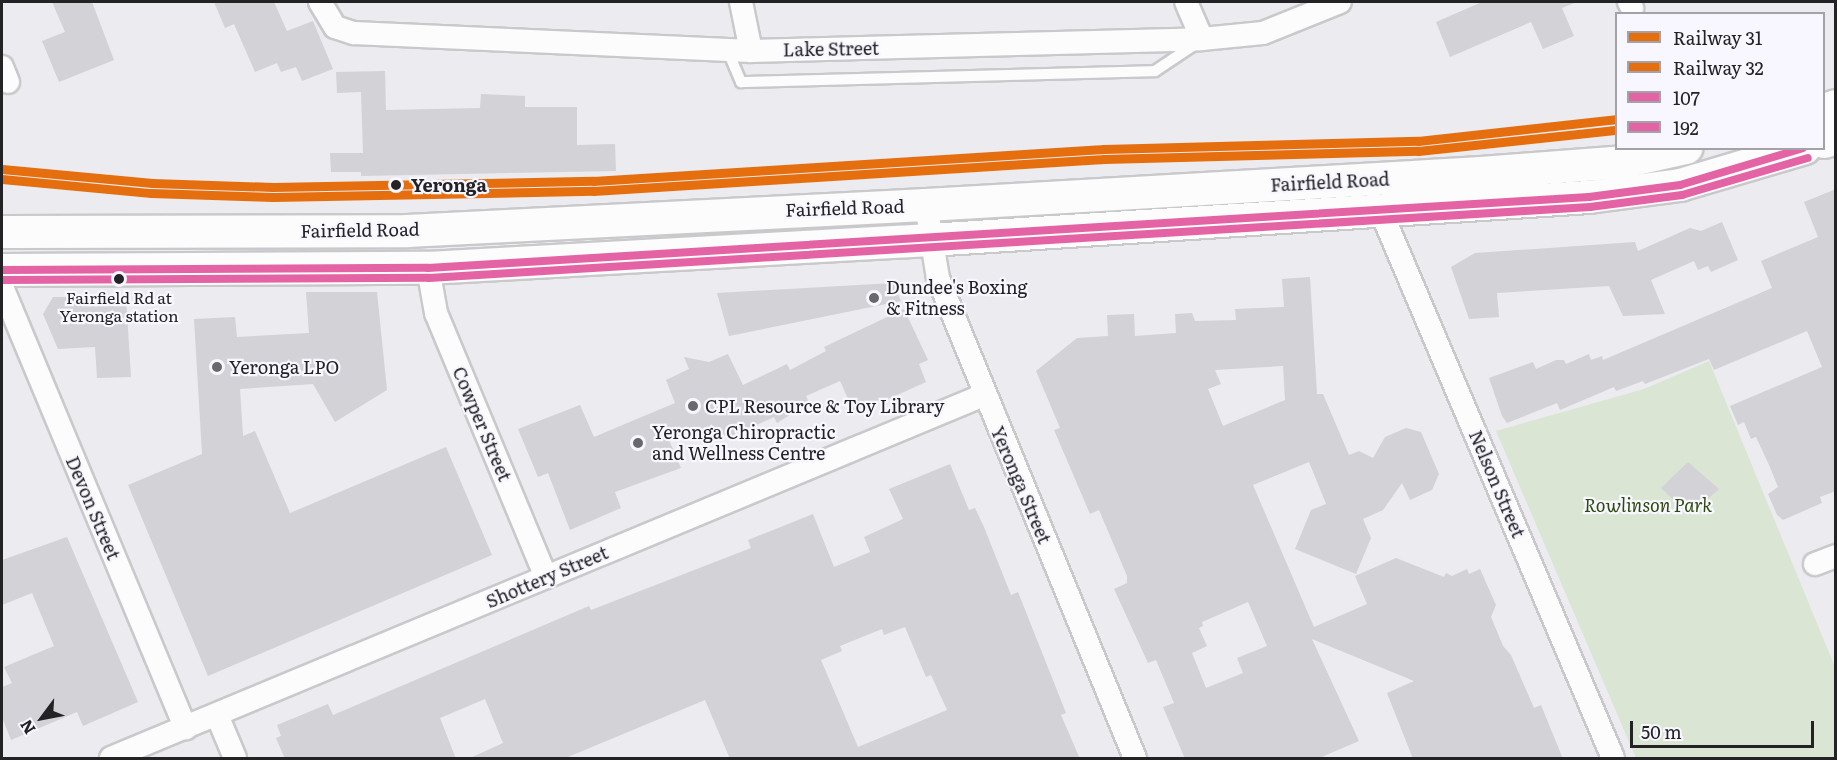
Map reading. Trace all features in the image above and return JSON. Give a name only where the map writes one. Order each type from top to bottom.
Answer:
[{"type":"main road","name":"Fairfield Road","points":[[2,232],[407,231],[926,205],[1481,173],[1623,162],[1677,150]]},
{"type":"main road","name":"Fairfield Road","points":[[2,270],[428,268],[930,240],[1589,197],[1680,185],[1799,150]]},
{"type":"street","points":[[741,2],[751,51]]},
{"type":"street","points":[[1186,2],[1202,39]]},
{"type":"street","name":"Lake Street","points":[[322,7],[335,27],[354,33],[751,51],[1202,39],[1263,33],[1340,2]]},
{"type":"street","name":"Yeronga Street","points":[[926,205],[938,278],[1135,759]]},
{"type":"street","name":"Nelson Street","points":[[1380,209],[1613,759]]},
{"type":"street","name":"Cowper Street","points":[[428,268],[436,313],[546,577]]},
{"type":"street","name":"Devon Street","points":[[2,287],[186,728]]},
{"type":"street","name":"Shottery Street","points":[[111,759],[984,395]]},
{"type":"street","points":[[217,715],[235,759]]},
{"type":"lane","points":[[727,50],[741,82],[1155,71],[1202,39]]},
{"type":"green space","name":"Rowlinson Park","points":[[1709,361],[1835,667],[1835,758],[1636,758],[1496,431],[1644,389]]},
{"type":"building","points":[[52,2],[92,2],[114,60],[59,82],[42,41],[65,32]]},
{"type":"building","points":[[214,2],[274,2],[287,31],[313,21],[333,69],[302,81],[296,67],[281,72],[277,63],[255,72],[234,24],[225,28]]},
{"type":"building","points":[[1482,2],[1577,2],[1562,8],[1574,36],[1543,49],[1531,22],[1450,57],[1436,22]]},
{"type":"building","points":[[385,71],[386,110],[480,108],[481,94],[525,96],[525,107],[577,107],[577,145],[615,144],[616,171],[361,176],[361,172],[331,172],[330,153],[363,153],[361,92],[337,93],[336,72]]},
{"type":"building","points":[[1836,189],[1836,491],[1820,497],[1822,503],[1783,520],[1777,515],[1768,494],[1778,487],[1769,465],[1756,437],[1751,439],[1744,422],[1738,425],[1730,406],[1822,367],[1807,331],[1714,370],[1709,359],[1645,384],[1643,381],[1616,391],[1614,387],[1560,410],[1557,403],[1507,423],[1502,416],[1489,378],[1533,362],[1536,369],[1556,360],[1564,360],[1566,364],[1589,354],[1591,360],[1602,356],[1603,360],[1772,288],[1761,261],[1818,237],[1804,202]]},
{"type":"building","points":[[1722,222],[1738,260],[1711,272],[1708,266],[1698,270],[1694,261],[1651,280],[1665,314],[1623,316],[1609,286],[1497,293],[1499,317],[1469,319],[1451,267],[1475,253],[1635,242],[1638,251],[1690,228],[1701,231]]},
{"type":"building","points":[[1310,277],[1317,394],[1323,394],[1349,455],[1359,451],[1373,458],[1385,437],[1406,428],[1421,432],[1439,474],[1432,490],[1410,500],[1402,483],[1383,510],[1363,519],[1371,538],[1356,574],[1295,549],[1311,510],[1326,504],[1309,462],[1253,485],[1314,627],[1367,604],[1355,576],[1396,558],[1444,577],[1446,573],[1452,576],[1467,569],[1469,574],[1480,569],[1496,605],[1491,617],[1503,646],[1511,655],[1534,708],[1541,705],[1563,759],[1413,759],[1387,693],[1414,681],[1312,639],[1359,741],[1317,759],[1185,759],[1163,707],[1174,703],[1156,660],[1148,663],[1114,589],[1127,583],[1127,576],[1099,510],[1090,514],[1054,430],[1060,428],[1036,371],[1077,338],[1108,336],[1107,315],[1134,314],[1135,336],[1176,333],[1175,314],[1192,313],[1195,321],[1236,320],[1235,309],[1284,307],[1282,279]],"holes":[[[1283,366],[1285,400],[1223,426],[1208,389],[1221,384],[1215,370]],[[1248,602],[1267,646],[1237,658],[1243,673],[1206,688],[1192,653],[1207,646],[1199,628],[1203,626],[1202,622]]]},
{"type":"building","points":[[893,283],[901,301],[729,336],[717,293]]},
{"type":"building","points":[[306,292],[377,292],[387,390],[335,422],[313,384],[240,389],[243,436],[255,431],[290,513],[446,447],[492,555],[208,676],[128,485],[202,454],[194,319],[235,317],[237,337],[309,333]]},
{"type":"building","points":[[53,297],[126,297],[131,377],[97,378],[95,347],[58,349],[43,314]]},
{"type":"building","points":[[904,309],[928,360],[919,364],[926,382],[855,414],[840,381],[806,396],[809,403],[777,423],[774,417],[732,436],[708,435],[697,429],[669,440],[681,468],[615,492],[621,508],[570,530],[548,473],[538,477],[518,429],[580,405],[594,437],[675,403],[666,380],[689,369],[684,357],[709,362],[728,354],[743,385],[787,364],[790,370],[826,351],[824,347]]},
{"type":"building","points":[[1688,462],[1719,489],[1690,515],[1661,488]]},
{"type":"building","points":[[950,464],[969,510],[975,508],[984,527],[1011,595],[1018,592],[1066,713],[1061,715],[1080,759],[730,759],[705,700],[563,759],[468,759],[503,743],[485,699],[440,718],[456,759],[285,759],[276,738],[281,736],[277,725],[328,704],[333,715],[589,606],[591,610],[751,548],[748,540],[813,514],[834,567],[870,552],[864,537],[903,519],[889,489]],"holes":[[[905,627],[926,677],[931,675],[947,710],[858,747],[821,660],[842,651],[840,646],[882,629],[884,635]]]},
{"type":"building","points":[[67,537],[138,702],[83,726],[77,712],[11,740],[2,717],[2,687],[12,683],[4,667],[54,646],[32,593],[2,605],[2,560]]},
{"type":"rail line","name":"31","points":[[2,169],[152,183],[273,187],[593,181],[1104,149],[1418,141],[1615,119]]},
{"type":"rail line","name":"32","points":[[2,179],[151,193],[273,197],[593,191],[1104,159],[1418,151],[1615,130]]},
{"type":"transit line","name":"107","points":[[2,270],[428,268],[1589,197],[1680,185],[1796,150]]},
{"type":"transit line","name":"192","points":[[2,280],[429,278],[1590,207],[1682,195],[1808,158]]},
{"type":"place","name":"Yeronga","points":[[396,185]]},
{"type":"place","name":"Fairfield Rd at Yeronga station","points":[[119,279]]},
{"type":"place","name":"Dundee's Boxing & Fitness","points":[[874,298]]},
{"type":"place","name":"Yeronga LPO","points":[[217,367]]},
{"type":"place","name":"CPL Resource & Toy Library","points":[[693,406]]},
{"type":"place","name":"Yeronga Chiropractic and Wellness Centre","points":[[638,443]]}]
